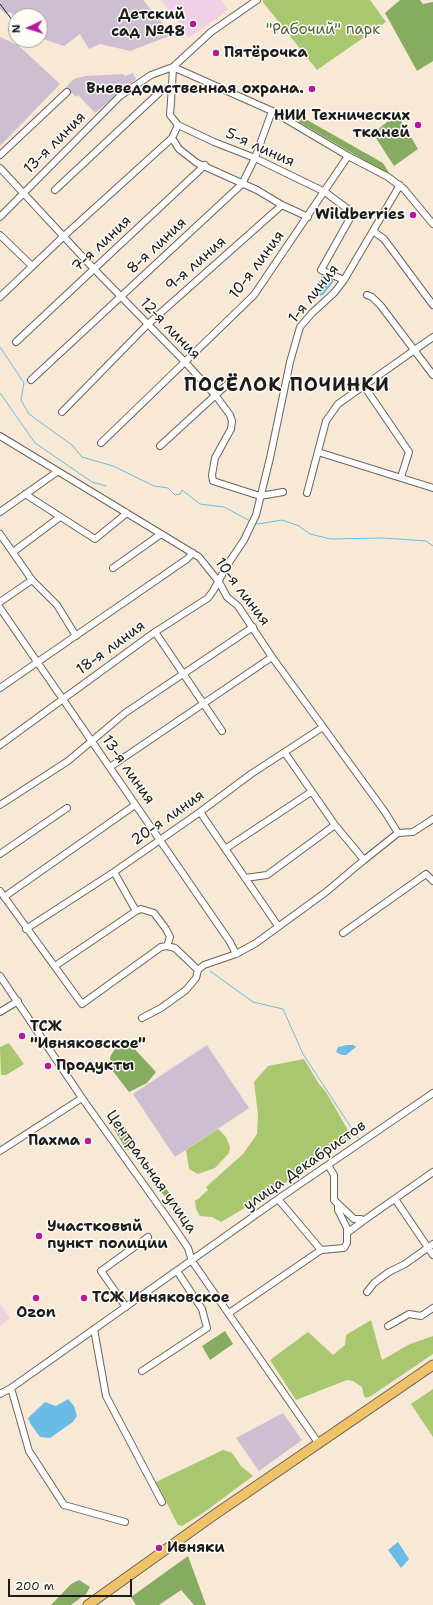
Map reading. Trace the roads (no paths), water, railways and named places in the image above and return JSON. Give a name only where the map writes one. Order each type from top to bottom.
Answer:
[{"type":"highway","points":[[88,1605],[214,1515],[433,1365]]},
{"type":"street","points":[[1,293],[172,138],[178,125],[170,115],[173,67],[211,32],[257,0]]},
{"type":"street","points":[[173,67],[272,111],[400,185],[433,224]]},
{"type":"street","name":"13-я линия","points":[[0,217],[120,96],[151,75],[173,67]]},
{"type":"street","points":[[56,190],[162,90],[172,87]]},
{"type":"street","points":[[0,156],[67,92]]},
{"type":"street","name":"8-я линия","points":[[31,380],[242,184],[254,158],[272,111]]},
{"type":"street","name":"5-я линия","points":[[178,125],[254,158],[325,192],[353,213],[321,270],[344,280]]},
{"type":"street","points":[[172,138],[179,150],[197,163],[257,190],[282,205],[308,217]]},
{"type":"street","name":"10-я линия","points":[[101,443],[254,295],[348,156]]},
{"type":"street","name":"7-я линия","points":[[16,342],[205,166]]},
{"type":"street","name":"12-я линия","points":[[0,168],[94,269],[185,362],[215,395],[230,415],[232,421],[231,429],[215,458],[212,475],[213,481],[260,496]]},
{"type":"street","name":"1-я линия","points":[[228,564],[244,540],[253,522],[270,458],[290,362],[300,327],[312,313],[334,293],[344,280],[400,185]]},
{"type":"street","name":"9-я линия","points":[[62,412],[148,324],[282,205]]},
{"type":"street","points":[[373,231],[384,239],[433,306]]},
{"type":"street","points":[[0,234],[32,266]]},
{"type":"street","points":[[367,295],[372,297],[381,306],[433,375]]},
{"type":"street","points":[[307,493],[326,421],[338,404],[433,337]]},
{"type":"street","points":[[160,446],[232,380]]},
{"type":"street","points":[[364,386],[409,452],[401,477]]},
{"type":"street","name":"10-я линия","points":[[0,436],[199,557],[220,582],[227,597],[238,606],[272,657],[385,812],[398,833]]},
{"type":"street","points":[[318,452],[433,488]]},
{"type":"street","points":[[0,512],[57,472]]},
{"type":"street","points":[[260,496],[283,492]]},
{"type":"street","points":[[25,494],[95,539],[127,513]]},
{"type":"street","points":[[13,552],[60,517]]},
{"type":"street","points":[[0,534],[32,580],[57,605],[76,636]]},
{"type":"street","points":[[113,568],[161,534]]},
{"type":"street","points":[[1,685],[37,663],[187,559],[192,553]]},
{"type":"street","name":"18-я линия","points":[[0,745],[155,632],[208,598],[220,582],[228,564]]},
{"type":"street","points":[[0,602],[32,580]]},
{"type":"street","name":"13-я линия","points":[[0,608],[235,951]]},
{"type":"street","points":[[0,805],[68,761],[125,712],[183,675],[253,627]]},
{"type":"street","points":[[155,632],[222,731]]},
{"type":"street","points":[[110,767],[272,657]]},
{"type":"street","name":"20-я линия","points":[[26,929],[114,872],[200,812],[251,774],[323,727]]},
{"type":"street","points":[[285,753],[335,825],[364,860]]},
{"type":"street","points":[[225,849],[311,792]]},
{"type":"street","points":[[4,897],[135,805]]},
{"type":"street","points":[[0,854],[67,808]]},
{"type":"street","points":[[200,812],[278,926]]},
{"type":"street","points":[[142,1018],[186,990],[196,978],[198,970],[235,951],[256,943],[326,892],[398,833],[414,832],[433,819]]},
{"type":"street","points":[[245,878],[267,875],[335,825]]},
{"type":"street","points":[[114,872],[136,911]]},
{"type":"street","points":[[343,933],[426,874],[433,881]]},
{"type":"street","points":[[0,890],[26,929],[82,1004],[161,947],[167,946],[175,948],[198,970]]},
{"type":"street","points":[[55,966],[141,909],[154,913],[166,929],[170,937],[167,946]]},
{"type":"street","name":"Центральная улица","points":[[0,976],[82,1098],[169,1220],[188,1248],[192,1261],[319,1444]]},
{"type":"street","points":[[0,1012],[18,1001]]},
{"type":"street","name":"улица Декабристов","points":[[0,1394],[11,1388],[433,1093]]},
{"type":"street","points":[[0,1151],[82,1098]]},
{"type":"street","points":[[328,1165],[334,1175],[334,1200],[354,1219],[361,1219],[363,1221]]},
{"type":"street","points":[[347,1233],[433,1172]]},
{"type":"street","points":[[395,1198],[430,1245],[433,1255]]},
{"type":"street","points":[[278,1200],[321,1250]]},
{"type":"street","points":[[229,1313],[321,1250],[344,1248],[347,1243],[347,1233],[338,1210],[338,1204]]},
{"type":"street","points":[[126,1307],[101,1271],[148,1237]]},
{"type":"street","points":[[367,1292],[374,1283],[389,1272],[405,1264],[430,1245]]},
{"type":"street","points":[[142,1371],[207,1328],[202,1309],[177,1271]]},
{"type":"street","points":[[388,1326],[409,1314],[422,1316],[433,1308]]},
{"type":"street","points":[[94,1329],[106,1396],[162,1502]]},
{"type":"street","points":[[11,1388],[29,1451],[64,1505],[126,1522]]},
{"type":"water","points":[[323,274],[334,281],[323,295],[317,296],[314,290]]},
{"type":"water","points":[[353,1045],[356,1047],[346,1055],[336,1052],[338,1047]]},
{"type":"water","points":[[68,1399],[74,1406],[77,1416],[73,1422],[50,1438],[40,1437],[28,1418],[45,1402],[56,1406]]},
{"type":"water","points":[[398,1542],[409,1559],[401,1568],[388,1550]]},
{"type":"waterway","points":[[0,347],[24,383],[21,400],[29,414],[72,445],[82,457],[113,466],[154,486],[168,488],[175,495],[180,494],[182,490],[200,504],[224,507],[250,521]]},
{"type":"waterway","points":[[0,393],[35,443],[92,482],[106,486]]},
{"type":"waterway","points":[[255,522],[258,524],[282,520],[299,526],[310,534],[331,539],[382,538],[413,540],[426,541],[433,546]]},
{"type":"waterway","points":[[210,971],[253,1002],[283,1009],[303,1054],[358,1138]]},
{"type":"railway","points":[[0,4],[8,14]]},
{"type":"place","name":"Детский сад №48","points":[[193,24]]},
{"type":"place","name":"Пятёрочка","points":[[216,53]]},
{"type":"place","name":"Вневедомственная охрана.","points":[[312,89]]},
{"type":"place","name":"НИИ Технических тканей","points":[[418,125]]},
{"type":"place","name":"Wildberries","points":[[413,215]]},
{"type":"place","name":"ТСЖ \"Ивняковское\"","points":[[22,1036]]},
{"type":"place","name":"Продукты","points":[[48,1066]]},
{"type":"place","name":"Пахма","points":[[88,1141]]},
{"type":"place","name":"Участковый пункт полиции","points":[[39,1236]]},
{"type":"place","name":"Ozon","points":[[36,1298]]},
{"type":"place","name":"ТСЖ Ивняковское","points":[[84,1298]]},
{"type":"place","name":"Ивняки","points":[[159,1548]]},
{"type":"district","name":"ПОСЁЛОК ПОЧИНКИ","points":[[287,386]]},
{"type":"park label","name":"\"Рабочий\" парк","points":[[323,30]]}]
